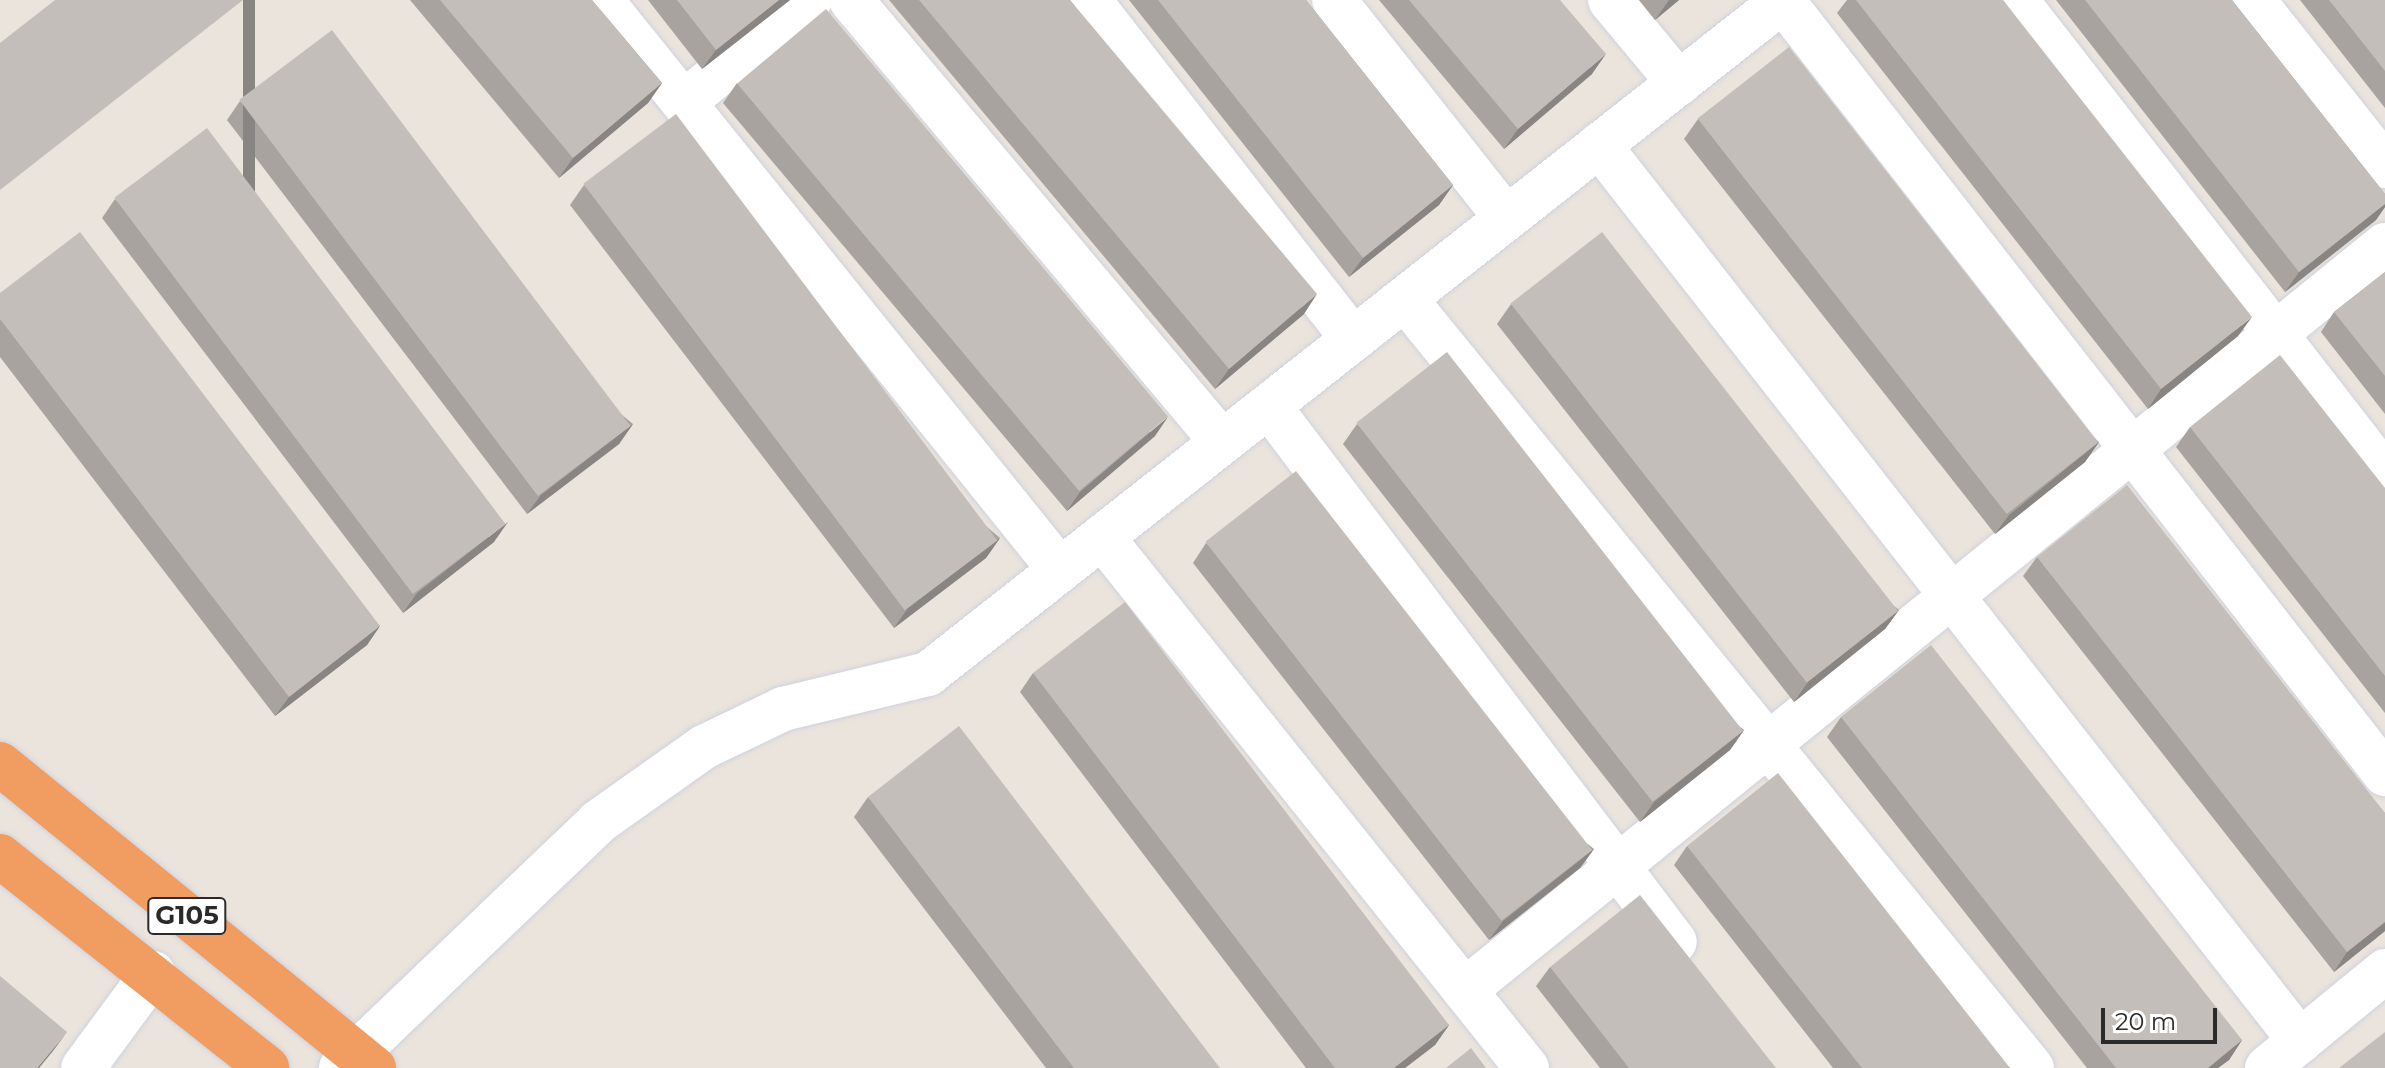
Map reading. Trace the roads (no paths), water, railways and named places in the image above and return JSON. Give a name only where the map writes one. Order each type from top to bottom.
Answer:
[{"type":"highway","name":"G105","points":[[0,764],[358,1063]]},
{"type":"highway","name":"G105","points":[[0,856],[153,973],[267,1068]]},
{"type":"street","points":[[601,0],[1060,570]]},
{"type":"street","points":[[684,102],[810,0]]},
{"type":"street","points":[[851,0],[1222,442]]},
{"type":"street","points":[[1089,0],[1353,339]]},
{"type":"street","points":[[1334,0],[1506,218]]},
{"type":"street","points":[[1610,0],[1679,83]]},
{"type":"street","points":[[358,1063],[598,822],[704,747],[783,709],[928,674],[1783,0],[2385,774]]},
{"type":"street","points":[[2016,0],[2385,475]]},
{"type":"street","points":[[2253,0],[2385,166]]},
{"type":"street","points":[[1599,145],[1951,596],[2284,1055],[2381,982]]},
{"type":"street","points":[[1465,990],[2385,245]]},
{"type":"street","points":[[1405,299],[2032,1068]]},
{"type":"street","points":[[1269,406],[1704,980]]},
{"type":"street","points":[[1102,537],[1527,1068]]},
{"type":"street","points":[[83,1068],[153,973]]}]
